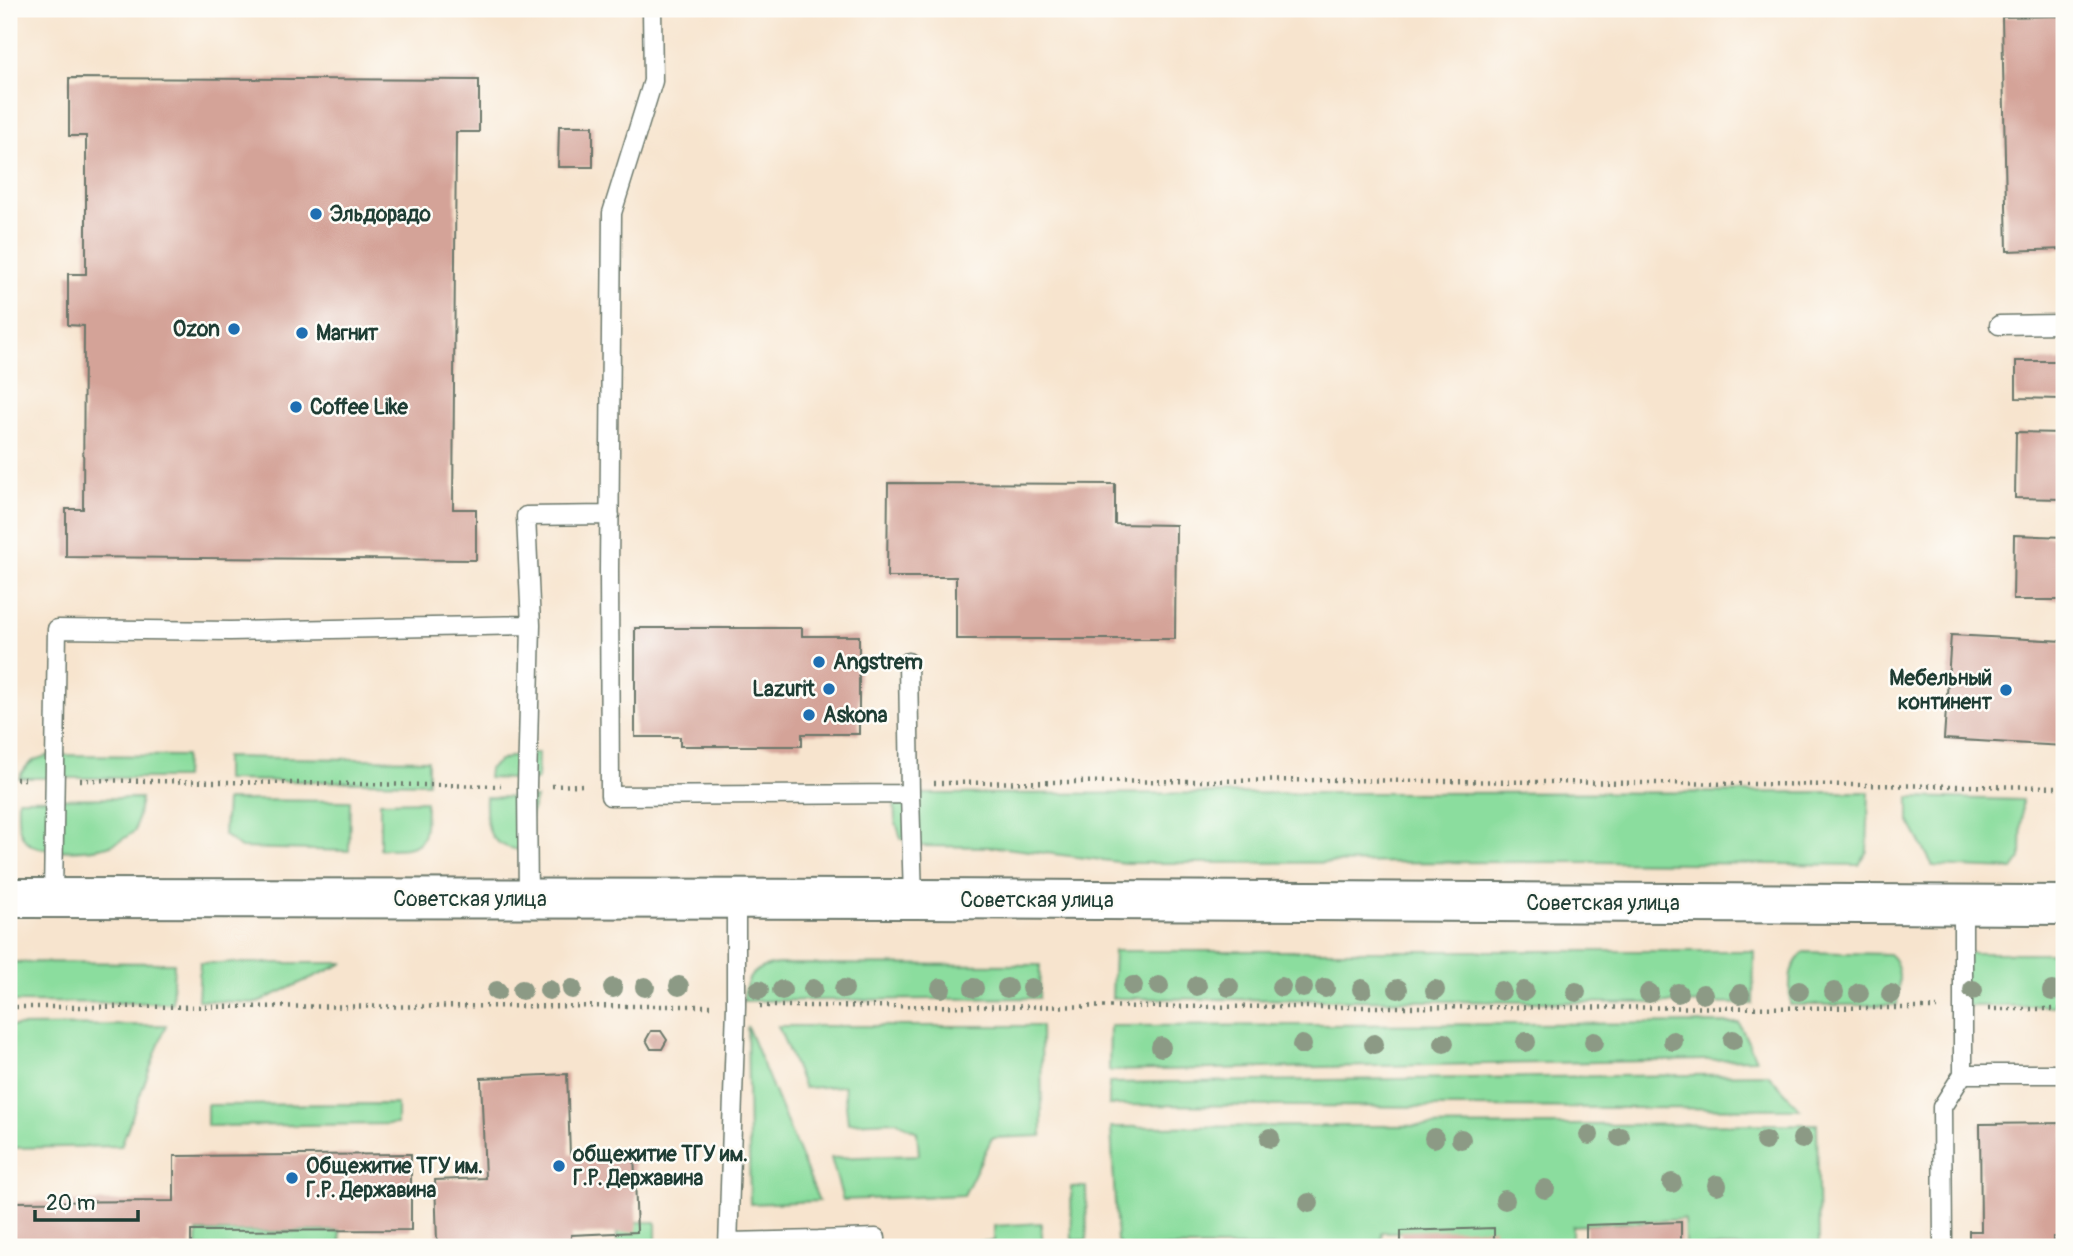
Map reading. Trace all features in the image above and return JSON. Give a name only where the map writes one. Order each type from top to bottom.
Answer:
[{"type":"main road","name":"Советская улица","points":[[9,898],[2064,905]]},
{"type":"lane","points":[[652,9],[653,81],[612,213],[610,796],[910,788]]},
{"type":"lane","points":[[1999,325],[2064,324]]},
{"type":"lane","points":[[528,899],[527,786],[531,625],[526,516],[610,515]]},
{"type":"lane","points":[[53,898],[57,629],[230,631],[531,625]]},
{"type":"lane","points":[[908,662],[913,899]]},
{"type":"lane","points":[[736,899],[736,1006],[728,1245],[819,1244],[876,1238],[876,1247]]},
{"type":"lane","points":[[1943,1247],[1942,1107],[1963,1074],[1963,905]]},
{"type":"lane","points":[[1963,1074],[2064,1074]]},
{"type":"path","points":[[9,779],[610,785]]},
{"type":"path","points":[[910,788],[954,784],[1344,780],[2064,787]]},
{"type":"path","points":[[9,1007],[2064,1009]]},
{"type":"green space","points":[[521,753],[538,753],[537,780],[488,778],[489,769],[499,761]]},
{"type":"green space","points":[[52,755],[185,756],[184,778],[19,778],[32,762]]},
{"type":"green space","points":[[225,757],[428,760],[428,783],[225,780]]},
{"type":"green space","points":[[1869,792],[1867,851],[1859,865],[1595,862],[1126,863],[997,847],[918,846],[901,838],[895,820],[894,794]]},
{"type":"green space","points":[[486,797],[536,798],[519,850],[500,844],[490,833],[486,817]]},
{"type":"green space","points":[[1909,797],[2022,800],[2021,858],[2013,869],[1933,866],[1909,821]]},
{"type":"green space","points":[[141,798],[135,831],[103,847],[80,850],[42,848],[26,841],[19,827],[18,799]]},
{"type":"green space","points":[[226,800],[350,801],[349,851],[241,848],[224,835]]},
{"type":"green space","points":[[426,801],[425,827],[420,842],[406,848],[380,849],[380,802]]},
{"type":"green space","points":[[1114,951],[1754,951],[1753,1004],[1112,998]]},
{"type":"green space","points":[[1804,952],[1889,954],[1898,970],[1897,1005],[1790,1005],[1792,970]]},
{"type":"green space","points":[[1966,953],[2064,953],[2064,1006],[1951,1006],[1955,966]]},
{"type":"green space","points":[[9,962],[174,963],[172,1003],[9,1002]]},
{"type":"green space","points":[[200,963],[344,963],[256,1003],[198,1000]]},
{"type":"green space","points":[[778,964],[1040,965],[1039,998],[743,1001],[746,985],[752,974]]},
{"type":"green space","points":[[1739,1023],[1756,1059],[1109,1071],[1110,1026]]},
{"type":"green space","points":[[166,1025],[121,1146],[9,1148],[9,1026]]},
{"type":"green space","points":[[747,1026],[819,1201],[750,1204]]},
{"type":"green space","points":[[778,1026],[1041,1026],[1042,1136],[992,1138],[964,1195],[843,1200],[831,1158],[919,1155],[917,1132],[897,1121],[848,1123],[844,1086],[804,1088]]},
{"type":"green space","points":[[1768,1074],[1800,1109],[1109,1105],[1109,1083]]},
{"type":"green space","points":[[397,1104],[397,1124],[207,1126],[207,1105]]},
{"type":"green space","points":[[1817,1124],[1819,1247],[1685,1247],[1684,1219],[1572,1226],[1572,1247],[1497,1247],[1496,1232],[1382,1232],[1381,1247],[1122,1247],[1117,1241],[1111,1127]]},
{"type":"green space","points":[[1071,1187],[1086,1187],[1087,1240],[1072,1240]]},
{"type":"green space","points":[[617,1222],[656,1222],[656,1247],[617,1247]]},
{"type":"green space","points":[[1041,1223],[1043,1247],[887,1247],[994,1241],[994,1226]]},
{"type":"green space","points":[[340,1231],[341,1247],[197,1247],[197,1232]]},
{"type":"building","points":[[2064,16],[2064,249],[2007,251],[2002,17]]},
{"type":"building","points":[[69,78],[479,80],[479,132],[456,132],[453,509],[476,509],[476,560],[66,557],[66,509],[83,509],[84,326],[68,325],[68,274],[86,274],[86,136],[69,136]]},
{"type":"building","points":[[559,126],[593,126],[593,167],[558,167]]},
{"type":"building","points":[[2016,361],[2064,361],[2064,399],[2016,398]]},
{"type":"building","points":[[2016,432],[2064,433],[2064,499],[2015,498]]},
{"type":"building","points":[[888,483],[1115,484],[1115,524],[1176,525],[1175,639],[956,639],[956,577],[887,577]]},
{"type":"building","points":[[2014,535],[2064,537],[2064,600],[2013,600]]},
{"type":"building","points":[[635,628],[802,628],[802,636],[859,636],[859,734],[802,734],[802,746],[680,746],[680,737],[635,737]]},
{"type":"building","name":"Мебельный континент","points":[[1951,635],[2064,641],[2064,746],[1944,739]]},
{"type":"building","points":[[651,1031],[661,1031],[667,1040],[662,1049],[651,1049],[646,1040]]},
{"type":"building","name":"общежитие ТГУ им. Г.Р. Державина","points":[[567,1074],[570,1154],[634,1151],[637,1232],[571,1235],[571,1247],[500,1247],[500,1240],[437,1242],[435,1180],[485,1178],[481,1078]]},
{"type":"building","points":[[2064,1123],[2064,1237],[2053,1237],[2053,1247],[1969,1247],[1969,1231],[1981,1231],[1980,1124]]},
{"type":"building","name":"Общежитие ТГУ им. Г.Р. Державина","points":[[411,1154],[411,1230],[191,1231],[191,1247],[9,1247],[9,1202],[174,1201],[174,1156]]},
{"type":"building","points":[[1681,1222],[1681,1247],[1586,1247],[1586,1225]]},
{"type":"building","points":[[1494,1228],[1494,1247],[1401,1247],[1401,1231]]},
{"type":"place","name":"Эльдорадо","points":[[316,214]]},
{"type":"place","name":"Ozon","points":[[234,329]]},
{"type":"place","name":"Магнит","points":[[302,333]]},
{"type":"place","name":"Coffee Like","points":[[296,407]]},
{"type":"place","name":"Angstrem","points":[[819,662]]},
{"type":"place","name":"Lazurit","points":[[829,689]]},
{"type":"place","name":"Мебельный континент","points":[[2006,690]]},
{"type":"place","name":"Askona","points":[[809,715]]},
{"type":"place","name":"общежитие ТГУ им. Г.Р. Державина","points":[[559,1166]]},
{"type":"place","name":"Общежитие ТГУ им. Г.Р. Державина","points":[[292,1178]]}]
